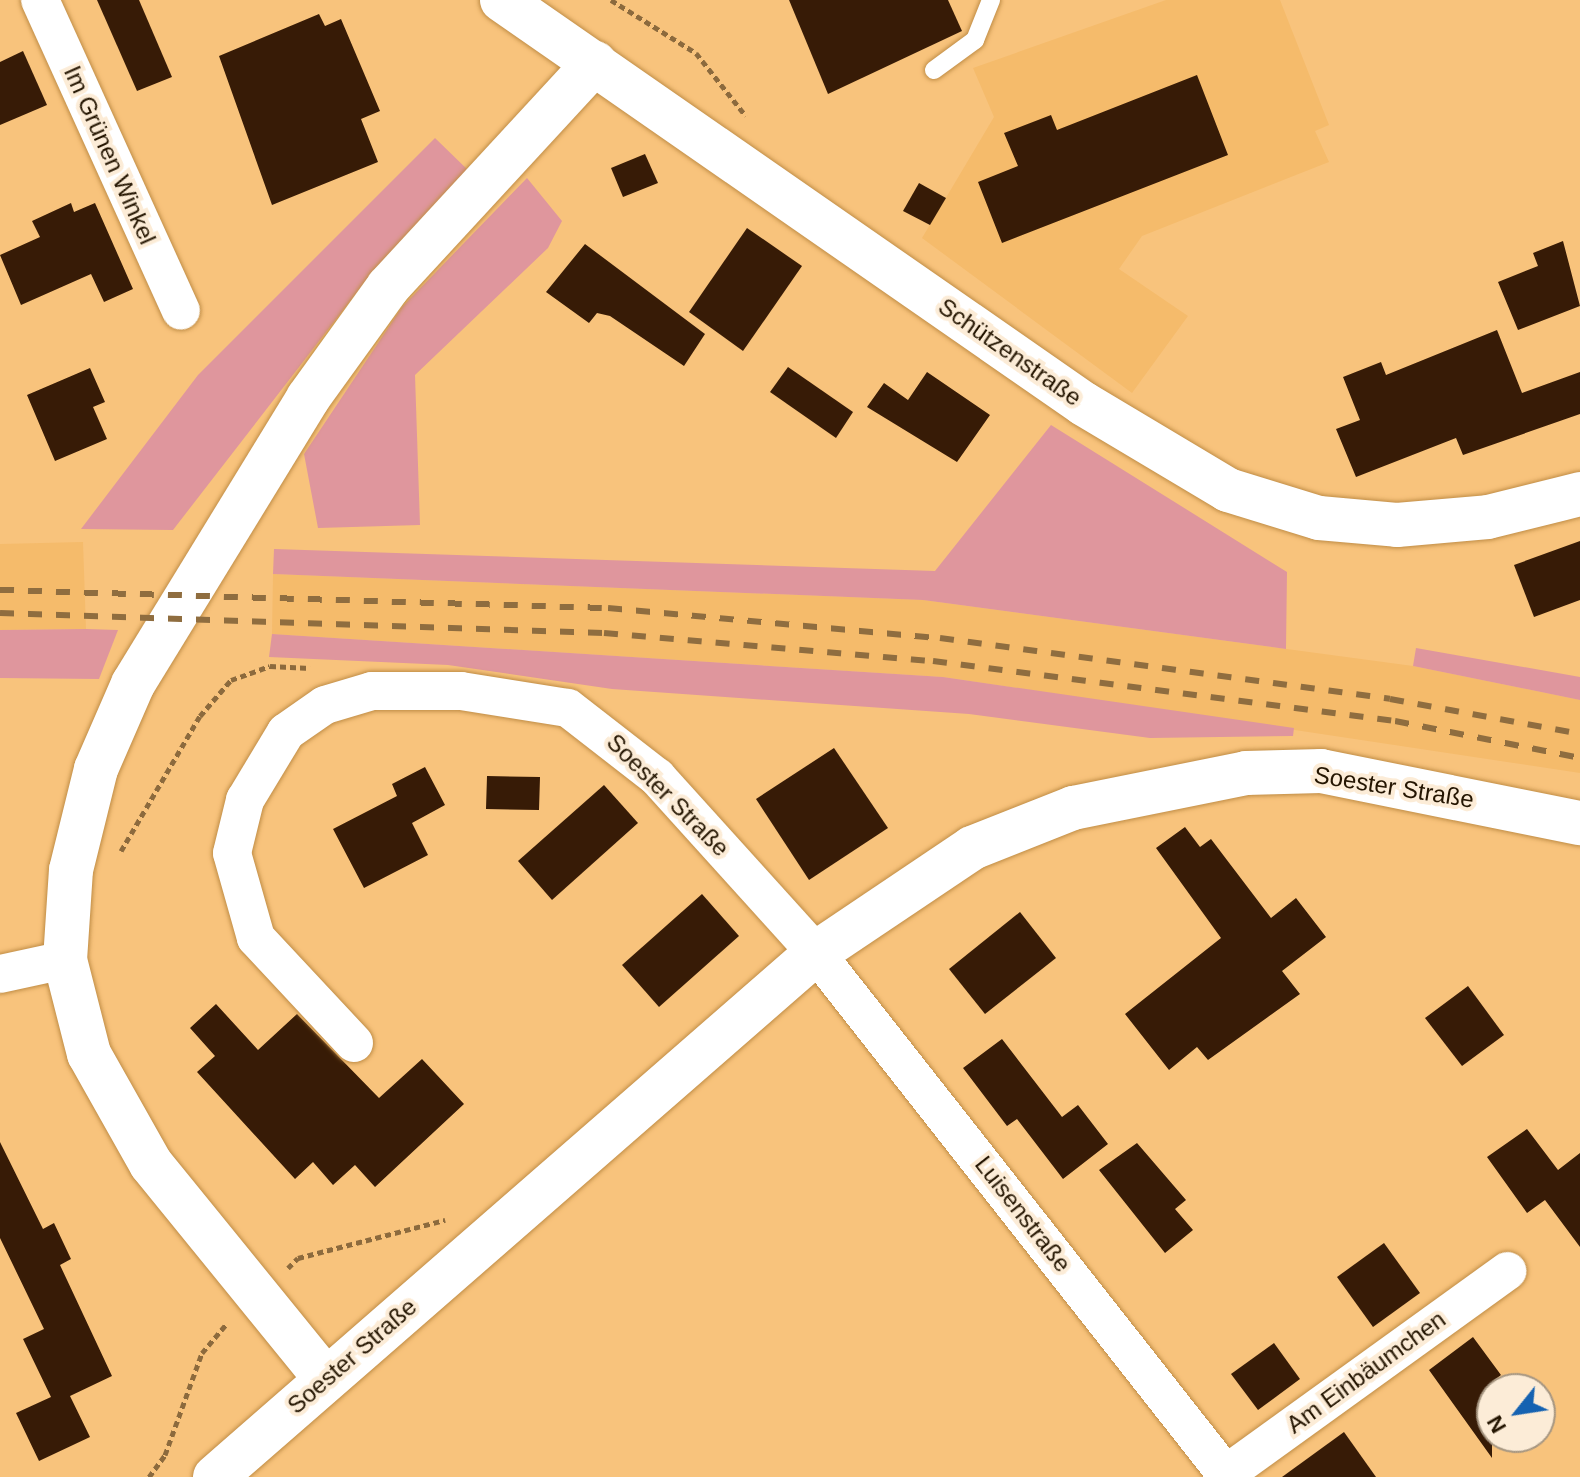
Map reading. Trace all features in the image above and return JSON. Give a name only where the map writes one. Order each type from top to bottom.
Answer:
[{"type":"street","name":"Im Grünen Winkel","points":[[40,0],[181,311]]},
{"type":"street","name":"Schützenstraße","points":[[502,0],[1084,404],[1228,490],[1306,515],[1397,525],[1488,517],[1580,494]]},
{"type":"street","points":[[325,1378],[255,1298],[151,1164],[89,1054],[65,960],[71,870],[96,769],[133,684],[219,537],[388,287],[595,63]]},
{"type":"street","name":"Soester Straße","points":[[354,1043],[256,938],[232,853],[245,800],[286,732],[325,705],[372,691],[461,691],[568,708],[657,777],[816,953]]},
{"type":"street","name":"Soester Straße","points":[[215,1477],[816,953],[972,848],[1073,808],[1166,785],[1321,771],[1580,823]]},
{"type":"street","name":"Luisenstraße","points":[[816,953],[1227,1475]]},
{"type":"street","points":[[0,974],[65,960]]},
{"type":"street","name":"Am Einbäumchen","points":[[1227,1475],[1507,1271]]},
{"type":"lane","points":[[934,70],[975,40],[991,0]]},
{"type":"path","points":[[117,860],[200,716],[231,680],[270,666],[308,668]]},
{"type":"path","points":[[149,1477],[165,1455],[202,1353],[298,1258],[458,1213]]},
{"type":"shaded area","points":[[1166,0],[1280,0],[1329,125],[1315,131],[1329,162],[1142,236],[1119,269],[1188,316],[1132,393],[922,238],[994,117],[973,68]]},
{"type":"shaded area","points":[[435,138],[472,174],[371,274],[173,530],[81,529],[198,375]]},
{"type":"shaded area","points":[[527,178],[562,221],[548,248],[415,375],[420,525],[318,528],[304,454],[402,307]]},
{"type":"shaded area","points":[[1051,425],[1287,572],[1286,649],[923,600],[273,574],[274,549],[935,571]]},
{"type":"shaded area","points":[[83,542],[86,629],[0,630],[0,544]]},
{"type":"shaded area","points":[[273,574],[923,600],[1413,666],[1580,700],[1580,773],[943,677],[272,634]]},
{"type":"shaded area","points":[[0,630],[118,630],[99,679],[0,678]]},
{"type":"shaded area","points":[[272,634],[943,677],[1294,728],[1293,736],[1150,738],[969,714],[612,689],[448,665],[269,657]]},
{"type":"shaded area","points":[[1416,648],[1580,677],[1580,700],[1413,666]]},
{"type":"building","points":[[97,0],[139,0],[172,77],[137,91]]},
{"type":"building","points":[[789,0],[948,0],[962,31],[828,94]]},
{"type":"building","points":[[319,14],[325,26],[341,19],[380,111],[361,119],[378,162],[272,205],[219,56]]},
{"type":"building","points":[[23,51],[47,105],[0,125],[0,62]]},
{"type":"building","points":[[1197,75],[1228,155],[1002,243],[978,182],[1018,166],[1004,133],[1051,115],[1057,130]]},
{"type":"building","points":[[645,154],[658,183],[623,197],[611,168]]},
{"type":"building","points":[[919,183],[946,198],[930,225],[903,211]]},
{"type":"building","points":[[71,203],[74,212],[95,203],[133,289],[104,302],[91,274],[21,305],[0,255],[40,237],[32,221]]},
{"type":"building","points":[[747,228],[802,266],[743,351],[689,312]]},
{"type":"building","points":[[1563,241],[1580,306],[1518,330],[1498,282],[1538,266],[1533,253]]},
{"type":"building","points":[[585,244],[705,334],[684,366],[610,316],[597,313],[589,323],[546,292]]},
{"type":"building","points":[[1497,330],[1522,393],[1580,372],[1580,414],[1463,455],[1456,438],[1356,477],[1336,429],[1360,420],[1343,377],[1381,362],[1386,375]]},
{"type":"building","points":[[788,367],[853,412],[836,438],[770,392]]},
{"type":"building","points":[[90,368],[105,402],[93,407],[107,439],[55,461],[27,395]]},
{"type":"building","points":[[927,372],[990,415],[957,462],[867,407],[884,383],[908,400]]},
{"type":"building","points":[[1580,541],[1580,600],[1534,617],[1514,565]]},
{"type":"building","points":[[834,748],[888,828],[809,880],[756,799]]},
{"type":"building","points":[[425,767],[445,805],[412,823],[428,855],[364,888],[333,829],[397,796],[392,784]]},
{"type":"building","points":[[487,776],[540,777],[539,810],[486,809]]},
{"type":"building","points":[[604,785],[638,823],[552,900],[518,861]]},
{"type":"building","points":[[1185,827],[1200,847],[1211,839],[1271,918],[1296,898],[1326,937],[1282,971],[1300,994],[1208,1060],[1197,1047],[1169,1070],[1125,1014],[1221,938],[1156,848]]},
{"type":"building","points":[[702,894],[739,936],[659,1007],[622,965]]},
{"type":"building","points":[[1020,912],[1056,958],[985,1014],[949,969]]},
{"type":"building","points":[[1468,986],[1504,1035],[1462,1066],[1425,1018]]},
{"type":"building","points":[[216,1004],[258,1050],[297,1014],[379,1098],[422,1059],[464,1104],[375,1187],[355,1165],[333,1185],[313,1162],[295,1179],[197,1072],[215,1056],[190,1028]]},
{"type":"building","points":[[1002,1039],[1062,1117],[1078,1105],[1108,1144],[1063,1179],[1017,1119],[1007,1126],[963,1068]]},
{"type":"building","points":[[1527,1129],[1558,1170],[1580,1153],[1580,1247],[1545,1200],[1527,1213],[1487,1157]]},
{"type":"building","points":[[0,1142],[43,1229],[54,1223],[71,1259],[60,1265],[112,1376],[70,1396],[90,1437],[39,1461],[16,1413],[51,1397],[23,1339],[44,1329],[0,1238]]},
{"type":"building","points":[[1137,1143],[1186,1200],[1175,1209],[1193,1230],[1165,1253],[1099,1170]]},
{"type":"building","points":[[1384,1243],[1420,1293],[1373,1327],[1337,1277]]},
{"type":"building","points":[[1473,1337],[1500,1373],[1476,1373],[1476,1436],[1429,1370]]},
{"type":"building","points":[[1274,1343],[1300,1379],[1258,1410],[1231,1374]]},
{"type":"building","points":[[1344,1432],[1376,1477],[1282,1477]]},
{"type":"railway","points":[[0,590],[608,608],[940,638],[1390,699],[1580,734]]},
{"type":"railway","points":[[0,613],[604,633],[933,661],[1395,721],[1580,758]]}]
